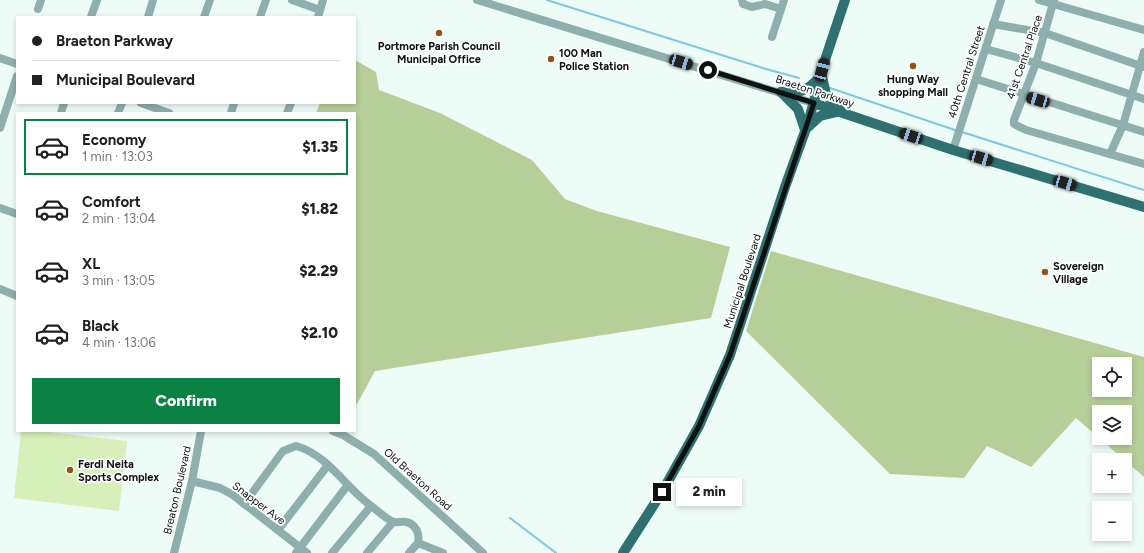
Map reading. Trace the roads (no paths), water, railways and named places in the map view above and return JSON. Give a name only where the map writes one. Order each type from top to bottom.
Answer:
[{"type":"main road","name":"Municipal Boulevard","points":[[623,553],[662,492],[699,426],[732,348],[814,103],[845,0]]},
{"type":"main road","points":[[781,92],[798,93],[805,90],[821,76],[826,94],[843,112]]},
{"type":"main road","points":[[781,92],[798,108],[805,130],[820,116],[843,112]]},
{"type":"main road","name":"Braeton Parkway","points":[[814,103],[953,150],[1144,207]]},
{"type":"street","points":[[38,9],[41,0]]},
{"type":"street","points":[[91,16],[97,0]]},
{"type":"street","points":[[148,16],[153,0]]},
{"type":"street","points":[[204,16],[210,0]]},
{"type":"street","points":[[260,16],[266,0]]},
{"type":"street","points":[[292,0],[319,13],[323,0]]},
{"type":"street","name":"Braeton Parkway","points":[[477,0],[814,103]]},
{"type":"street","points":[[742,0],[743,4],[752,7],[783,2],[772,37]]},
{"type":"street","name":"40th Central Street","points":[[953,150],[1001,0]]},
{"type":"street","points":[[1039,0],[1054,2],[1144,30]]},
{"type":"street","name":"41st Central Place","points":[[1054,2],[1036,63],[1014,120],[1017,127],[1110,154]]},
{"type":"street","points":[[993,24],[1045,33],[1142,66]]},
{"type":"street","points":[[986,49],[1036,63],[1144,99]]},
{"type":"street","points":[[1144,52],[1142,66],[1133,95],[1123,125],[1110,154],[1144,164]]},
{"type":"street","points":[[0,58],[16,64]]},
{"type":"street","points":[[0,128],[16,79]]},
{"type":"street","points":[[976,80],[1144,132]]},
{"type":"street","points":[[144,104],[166,112]]},
{"type":"street","points":[[0,208],[16,214]]},
{"type":"street","points":[[0,289],[16,296]]},
{"type":"street","name":"Breaton Boulevard","points":[[174,553],[192,480],[201,432]]},
{"type":"street","name":"Old Braeton Road","points":[[335,432],[343,435],[374,454],[483,553]]},
{"type":"street","points":[[244,504],[278,456],[287,448],[296,446],[302,448],[328,465],[370,506],[393,522],[406,522],[412,525],[418,531],[419,537],[418,543],[409,553]]},
{"type":"street","points":[[278,530],[328,465]]},
{"type":"street","name":"Snapper Ave","points":[[192,480],[220,488],[278,530],[298,550],[307,553]]},
{"type":"street","points":[[298,550],[348,486]]},
{"type":"street","points":[[332,553],[370,506]]},
{"type":"street","points":[[367,553],[393,522]]},
{"type":"street","points":[[418,543],[443,553]]},
{"type":"waterway","points":[[547,0],[799,78]]},
{"type":"waterway","points":[[830,88],[958,131]]},
{"type":"waterway","points":[[962,132],[1144,190]]},
{"type":"waterway","points":[[510,518],[556,553]]},
{"type":"place","name":"Portmore Parish Council Municipal Office","points":[[439,33]]},
{"type":"place","name":"100 Man Police Station","points":[[551,59]]},
{"type":"place","name":"Hung Way shopping Mall","points":[[913,66]]},
{"type":"place","name":"Sovereign Village","points":[[1045,272]]},
{"type":"place","name":"Ferdi Neita Sports Complex","points":[[70,470]]}]
